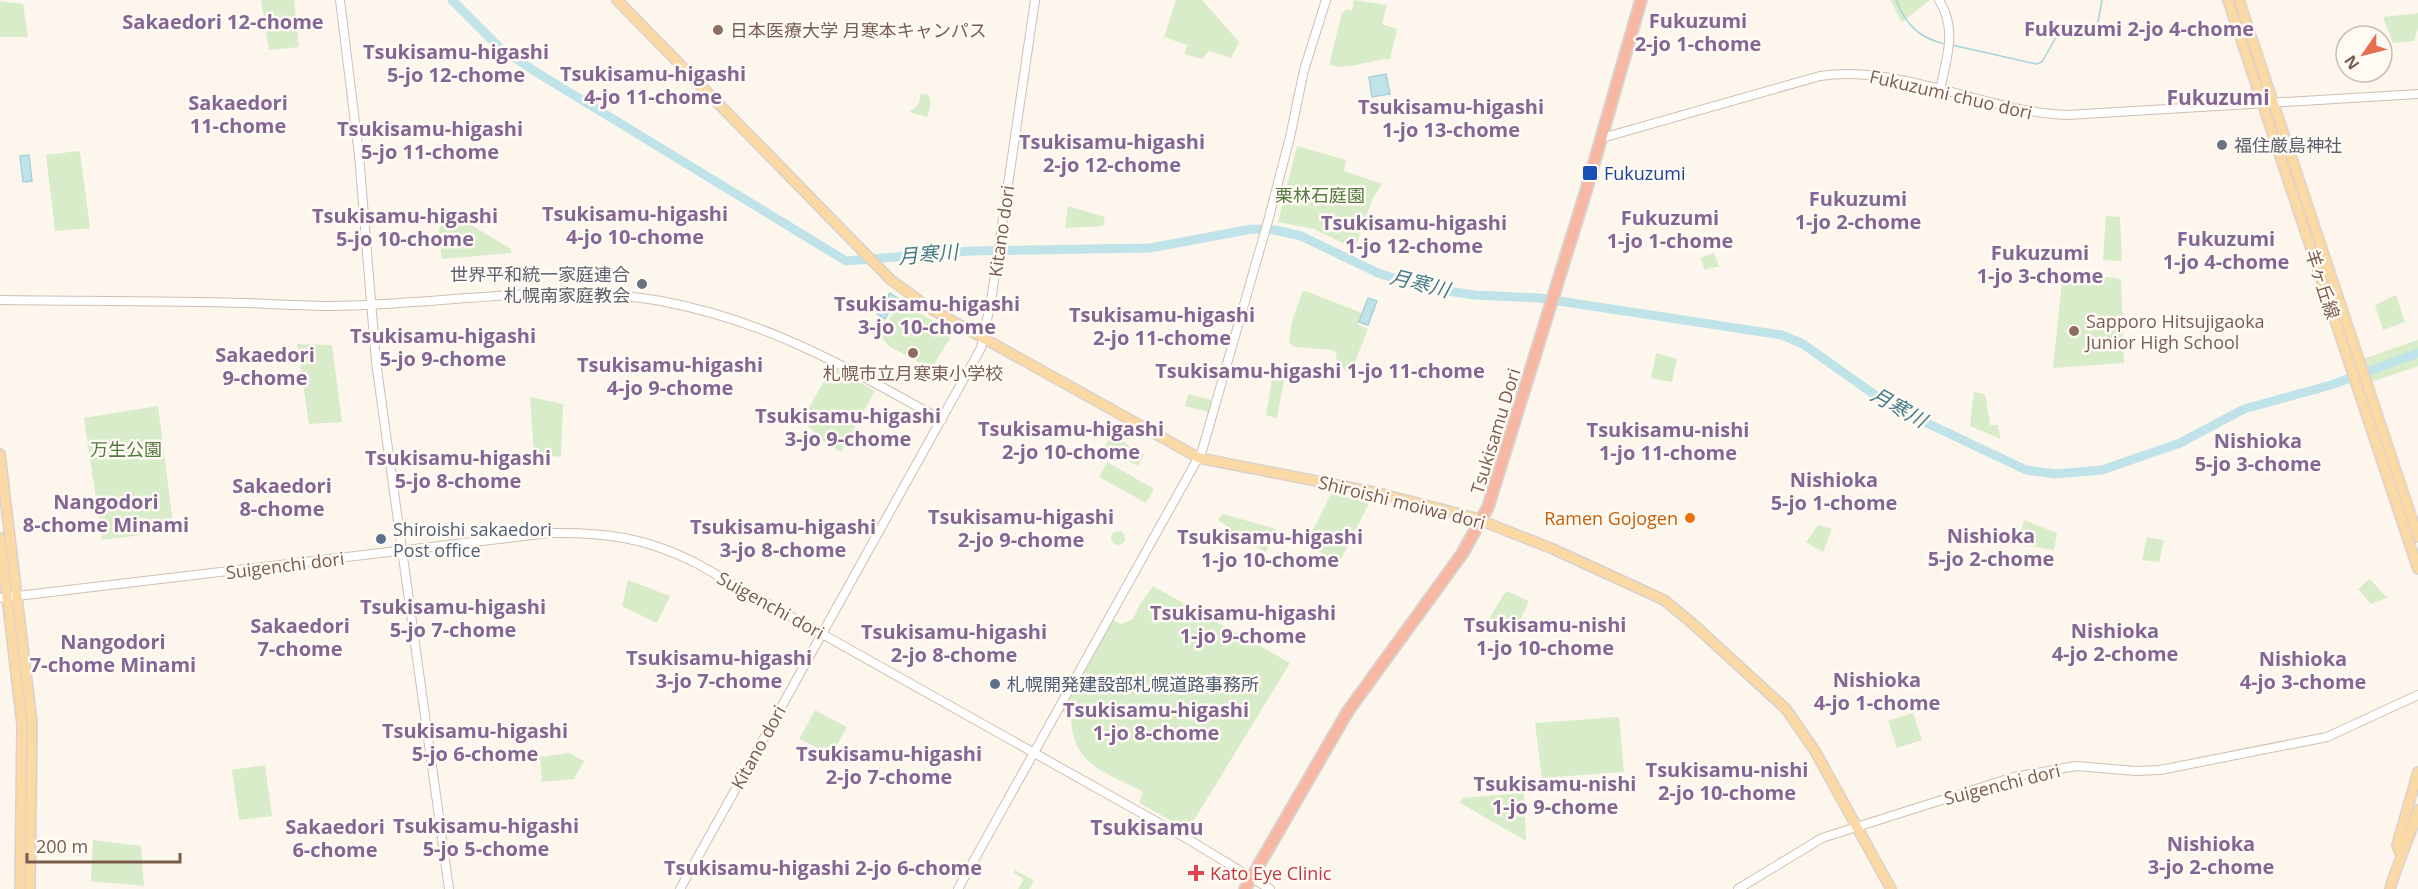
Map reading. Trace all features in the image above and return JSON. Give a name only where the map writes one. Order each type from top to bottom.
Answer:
[{"type":"highway","name":"Tsukisamu Dori","points":[[1245,889],[1348,711],[1461,554],[1482,520],[1498,483],[1641,0]]},
{"type":"main road","name":"Shiroishi moiwa dori","points":[[617,0],[879,267],[910,295],[985,339],[1199,458],[1384,494],[1482,520],[1639,587],[1681,613],[1786,709],[1815,751],[1891,889]]},
{"type":"main road","name":"羊ヶ丘線","points":[[2228,0],[2268,103]]},
{"type":"main road","name":"羊ヶ丘線","points":[[2239,0],[2268,103],[2354,363],[2418,537]]},
{"type":"main road","name":"羊ヶ丘線","points":[[2361,383],[2418,569]]},
{"type":"main road","points":[[0,454],[32,723],[30,889]]},
{"type":"main road","points":[[0,538],[4,598],[22,724],[20,889]]},
{"type":"main road","points":[[2400,854],[2397,845],[2418,772]]},
{"type":"main road","points":[[2390,889],[2400,854],[2408,844],[2418,810]]},
{"type":"street","points":[[340,0],[360,155],[380,392],[449,889]]},
{"type":"street","name":"Kitano dori","points":[[680,889],[985,339],[1035,0]]},
{"type":"street","points":[[958,889],[1199,458],[1264,237],[1290,137],[1304,70],[1326,0]]},
{"type":"street","points":[[1939,0],[1948,17],[1949,45],[1940,91]]},
{"type":"street","name":"Fukuzumi chuo dori","points":[[1602,138],[1828,75],[1858,73],[2028,112],[2067,115],[2418,94]]},
{"type":"street","points":[[0,300],[372,304],[572,292],[663,302],[743,322],[803,345],[942,420]]},
{"type":"street","name":"Suigenchi dori","points":[[4,598],[549,533],[595,532],[640,540],[694,562],[821,632],[1270,889]]},
{"type":"street","name":"Suigenchi dori","points":[[1738,889],[1811,843],[1855,825],[2006,779],[2051,769],[2087,766],[2136,771],[2160,770],[2308,742],[2344,730],[2418,695]]},
{"type":"green space","points":[[261,0],[294,0],[299,47],[269,50]]},
{"type":"green space","points":[[1176,0],[1202,0],[1239,42],[1231,58],[1209,51],[1202,59],[1184,54],[1187,45],[1164,37]]},
{"type":"green space","points":[[1354,0],[1387,5],[1382,24],[1397,29],[1390,59],[1345,67],[1330,65],[1342,13],[1347,9],[1352,11]]},
{"type":"green space","points":[[1890,0],[1930,0],[1902,22]]},
{"type":"green space","points":[[0,1],[23,4],[28,37],[0,37]]},
{"type":"green space","points":[[2418,13],[2418,28],[2414,41],[2394,43],[2394,24],[2386,24],[2383,17]]},
{"type":"green space","points":[[921,94],[928,94],[931,103],[927,117],[909,112],[918,105]]},
{"type":"green space","name":"栗林石庭園","points":[[1297,146],[1346,160],[1344,171],[1382,184],[1372,200],[1355,249],[1314,229],[1278,222]]},
{"type":"green space","points":[[78,151],[90,228],[55,231],[46,155]]},
{"type":"green space","points":[[1068,206],[1105,217],[1103,226],[1065,228]]},
{"type":"green space","points":[[450,212],[511,249],[511,253],[442,259],[439,229]]},
{"type":"green space","points":[[2106,216],[2120,217],[2122,261],[2103,260]]},
{"type":"green space","points":[[1714,253],[1719,266],[1705,270],[1700,258]]},
{"type":"green space","points":[[2063,271],[2121,279],[2124,363],[2053,368]]},
{"type":"green space","points":[[1303,290],[1362,313],[1358,325],[1368,329],[1352,369],[1347,372],[1337,362],[1336,353],[1332,350],[1294,347],[1289,342],[1292,321]]},
{"type":"green space","points":[[2396,295],[2405,322],[2383,330],[2375,305]]},
{"type":"green space","points":[[900,301],[953,333],[931,369],[889,346],[880,335]]},
{"type":"green space","points":[[2418,340],[2418,366],[2371,382],[2363,359]]},
{"type":"green space","points":[[297,344],[332,345],[342,422],[309,424]]},
{"type":"green space","points":[[1656,353],[1677,359],[1672,382],[1651,378]]},
{"type":"green space","points":[[832,367],[875,391],[841,452],[823,441],[802,420]]},
{"type":"green space","points":[[1274,367],[1286,370],[1277,418],[1266,415]]},
{"type":"green space","points":[[1974,392],[1984,394],[1986,397],[1990,425],[1997,425],[2001,439],[1970,426]]},
{"type":"green space","points":[[1188,394],[1212,400],[1209,412],[1185,406]]},
{"type":"green space","points":[[530,397],[563,404],[561,457],[534,454]]},
{"type":"green space","name":"万生公園","points":[[158,406],[174,531],[102,540],[84,418]]},
{"type":"green space","points":[[1112,435],[1144,455],[1138,466],[1104,448]]},
{"type":"green space","points":[[1107,462],[1154,489],[1146,503],[1099,477]]},
{"type":"green space","points":[[1331,493],[1369,503],[1339,563],[1306,545]]},
{"type":"green space","points":[[1223,514],[1276,529],[1266,552],[1225,530],[1227,526],[1218,520]]},
{"type":"green space","points":[[2024,520],[2057,533],[2054,550],[2011,543],[2013,529],[2021,532]]},
{"type":"green space","points":[[1818,525],[1832,529],[1823,552],[1806,542]]},
{"type":"green space","points":[[1115,531],[1121,531],[1125,538],[1121,545],[1115,545],[1111,541],[1111,535]]},
{"type":"green space","points":[[2147,537],[2164,540],[2159,562],[2142,560]]},
{"type":"green space","points":[[2370,579],[2387,598],[2371,604],[2358,589]]},
{"type":"green space","points":[[628,580],[670,596],[657,623],[622,606]]},
{"type":"green space","points":[[1153,586],[1290,663],[1188,830],[1139,803],[1143,792],[1104,772],[1085,758],[1073,735],[1071,719],[1062,710],[1112,619],[1121,624],[1133,619]]},
{"type":"green space","points":[[1506,591],[1529,601],[1518,625],[1499,627],[1488,620]]},
{"type":"green space","points":[[815,710],[847,727],[832,755],[799,739]]},
{"type":"green space","points":[[1913,713],[1922,740],[1897,748],[1888,721]]},
{"type":"green space","points":[[1619,717],[1624,772],[1542,778],[1535,723]]},
{"type":"green space","points":[[569,753],[584,761],[574,779],[542,782],[540,757]]},
{"type":"green space","points":[[265,765],[272,816],[239,820],[232,770]]},
{"type":"green space","points":[[1524,793],[1526,841],[1460,803],[1462,798]]},
{"type":"green space","points":[[93,840],[141,846],[144,886],[91,881]]},
{"type":"green space","points":[[1015,870],[1034,881],[1029,889],[1018,889],[1024,879],[1014,873]]},
{"type":"water","points":[[1386,74],[1390,94],[1372,97],[1369,77]]},
{"type":"water","points":[[29,155],[32,181],[23,182],[20,156]]},
{"type":"water","points":[[890,293],[897,298],[885,319],[877,314]]},
{"type":"water","points":[[1368,298],[1377,301],[1368,325],[1359,322]]},
{"type":"waterway","name":"月寒川","points":[[452,0],[500,48],[536,72],[846,261],[971,251],[1150,248],[1252,229],[1275,230],[1301,236],[1378,273],[1420,287],[1475,295],[1539,298],[1782,335],[1803,344],[1889,405],[2026,470],[2055,474],[2102,470],[2180,443],[2244,409],[2331,385],[2418,353]]},
{"type":"waterway","points":[[1896,0],[1904,17],[1914,29],[1928,38],[1945,44]]},
{"type":"waterway","points":[[1952,45],[2036,64],[2042,62],[2059,32],[2064,30],[2092,34],[2097,27],[2102,0]]},
{"type":"place","name":"日本医療大学 月寒本キャンパス","points":[[718,30]]},
{"type":"place","name":"福住厳島神社","points":[[2222,145]]},
{"type":"place","name":"Fukuzumi","points":[[1590,173]]},
{"type":"place","name":"世界平和統一家庭連合 札幌南家庭教会","points":[[642,284]]},
{"type":"place","name":"Sapporo Hitsujigaoka Junior High School","points":[[2074,331]]},
{"type":"place","name":"札幌市立月寒東小学校","points":[[913,353]]},
{"type":"place","name":"Ramen Gojogen","points":[[1690,518]]},
{"type":"place","name":"Shiroishi sakaedori Post office","points":[[381,539]]},
{"type":"place","name":"札幌開発建設部札幌道路事務所","points":[[995,684]]},
{"type":"place","name":"Kato Eye Clinic","points":[[1196,873]]},
{"type":"district","name":"Sakaedori 12-chome","points":[[223,21]]},
{"type":"district","name":"Fukuzumi 2-jo 4-chome","points":[[2139,28]]},
{"type":"district","name":"Fukuzumi 2-jo 1-chome","points":[[1698,32]]},
{"type":"district","name":"Tsukisamu-higashi 5-jo 12-chome","points":[[456,62]]},
{"type":"district","name":"Tsukisamu-higashi 4-jo 11-chome","points":[[653,84]]},
{"type":"district","name":"Fukuzumi","points":[[2218,97]]},
{"type":"district","name":"Sakaedori 11-chome","points":[[238,114]]},
{"type":"district","name":"Tsukisamu-higashi 1-jo 13-chome","points":[[1451,118]]},
{"type":"district","name":"Tsukisamu-higashi 5-jo 11-chome","points":[[430,140]]},
{"type":"district","name":"Tsukisamu-higashi 2-jo 12-chome","points":[[1112,152]]},
{"type":"district","name":"Fukuzumi 1-jo 2-chome","points":[[1858,210]]},
{"type":"district","name":"Tsukisamu-higashi 4-jo 10-chome","points":[[635,224]]},
{"type":"district","name":"Tsukisamu-higashi 5-jo 10-chome","points":[[405,226]]},
{"type":"district","name":"Fukuzumi 1-jo 1-chome","points":[[1670,228]]},
{"type":"district","name":"Tsukisamu-higashi 1-jo 12-chome","points":[[1414,234]]},
{"type":"district","name":"Fukuzumi 1-jo 4-chome","points":[[2226,250]]},
{"type":"district","name":"Fukuzumi 1-jo 3-chome","points":[[2040,264]]},
{"type":"district","name":"Tsukisamu-higashi 3-jo 10-chome","points":[[927,314]]},
{"type":"district","name":"Tsukisamu-higashi 2-jo 11-chome","points":[[1162,326]]},
{"type":"district","name":"Tsukisamu-higashi 5-jo 9-chome","points":[[443,346]]},
{"type":"district","name":"Sakaedori 9-chome","points":[[265,366]]},
{"type":"district","name":"Tsukisamu-higashi 1-jo 11-chome","points":[[1320,370]]},
{"type":"district","name":"Tsukisamu-higashi 4-jo 9-chome","points":[[670,376]]},
{"type":"district","name":"Tsukisamu-higashi 3-jo 9-chome","points":[[848,426]]},
{"type":"district","name":"Tsukisamu-higashi 2-jo 10-chome","points":[[1071,440]]},
{"type":"district","name":"Tsukisamu-nishi 1-jo 11-chome","points":[[1668,440]]},
{"type":"district","name":"Nishioka 5-jo 3-chome","points":[[2258,452]]},
{"type":"district","name":"Tsukisamu-higashi 5-jo 8-chome","points":[[458,468]]},
{"type":"district","name":"Nishioka 5-jo 1-chome","points":[[1834,490]]},
{"type":"district","name":"Sakaedori 8-chome","points":[[282,496]]},
{"type":"district","name":"Nangodori 8-chome Minami","points":[[106,512]]},
{"type":"district","name":"Tsukisamu-higashi 2-jo 9-chome","points":[[1021,528]]},
{"type":"district","name":"Tsukisamu-higashi 3-jo 8-chome","points":[[783,538]]},
{"type":"district","name":"Nishioka 5-jo 2-chome","points":[[1991,546]]},
{"type":"district","name":"Tsukisamu-higashi 1-jo 10-chome","points":[[1270,548]]},
{"type":"district","name":"Tsukisamu-higashi 5-jo 7-chome","points":[[453,618]]},
{"type":"district","name":"Tsukisamu-higashi 1-jo 9-chome","points":[[1243,624]]},
{"type":"district","name":"Sakaedori 7-chome","points":[[300,636]]},
{"type":"district","name":"Tsukisamu-nishi 1-jo 10-chome","points":[[1545,636]]},
{"type":"district","name":"Tsukisamu-higashi 2-jo 8-chome","points":[[954,642]]},
{"type":"district","name":"Nishioka 4-jo 2-chome","points":[[2115,642]]},
{"type":"district","name":"Nangodori 7-chome Minami","points":[[113,652]]},
{"type":"district","name":"Tsukisamu-higashi 3-jo 7-chome","points":[[719,668]]},
{"type":"district","name":"Nishioka 4-jo 3-chome","points":[[2303,670]]},
{"type":"district","name":"Nishioka 4-jo 1-chome","points":[[1877,690]]},
{"type":"district","name":"Tsukisamu-higashi 1-jo 8-chome","points":[[1156,720]]},
{"type":"district","name":"Tsukisamu-higashi 5-jo 6-chome","points":[[475,742]]},
{"type":"district","name":"Tsukisamu-higashi 2-jo 7-chome","points":[[889,764]]},
{"type":"district","name":"Tsukisamu-nishi 2-jo 10-chome","points":[[1727,780]]},
{"type":"district","name":"Tsukisamu-nishi 1-jo 9-chome","points":[[1555,794]]},
{"type":"district","name":"Tsukisamu","points":[[1147,827]]},
{"type":"district","name":"Tsukisamu-higashi 5-jo 5-chome","points":[[486,836]]},
{"type":"district","name":"Sakaedori 6-chome","points":[[335,838]]},
{"type":"district","name":"Nishioka 3-jo 2-chome","points":[[2211,854]]},
{"type":"district","name":"Tsukisamu-higashi 2-jo 6-chome","points":[[823,867]]}]
